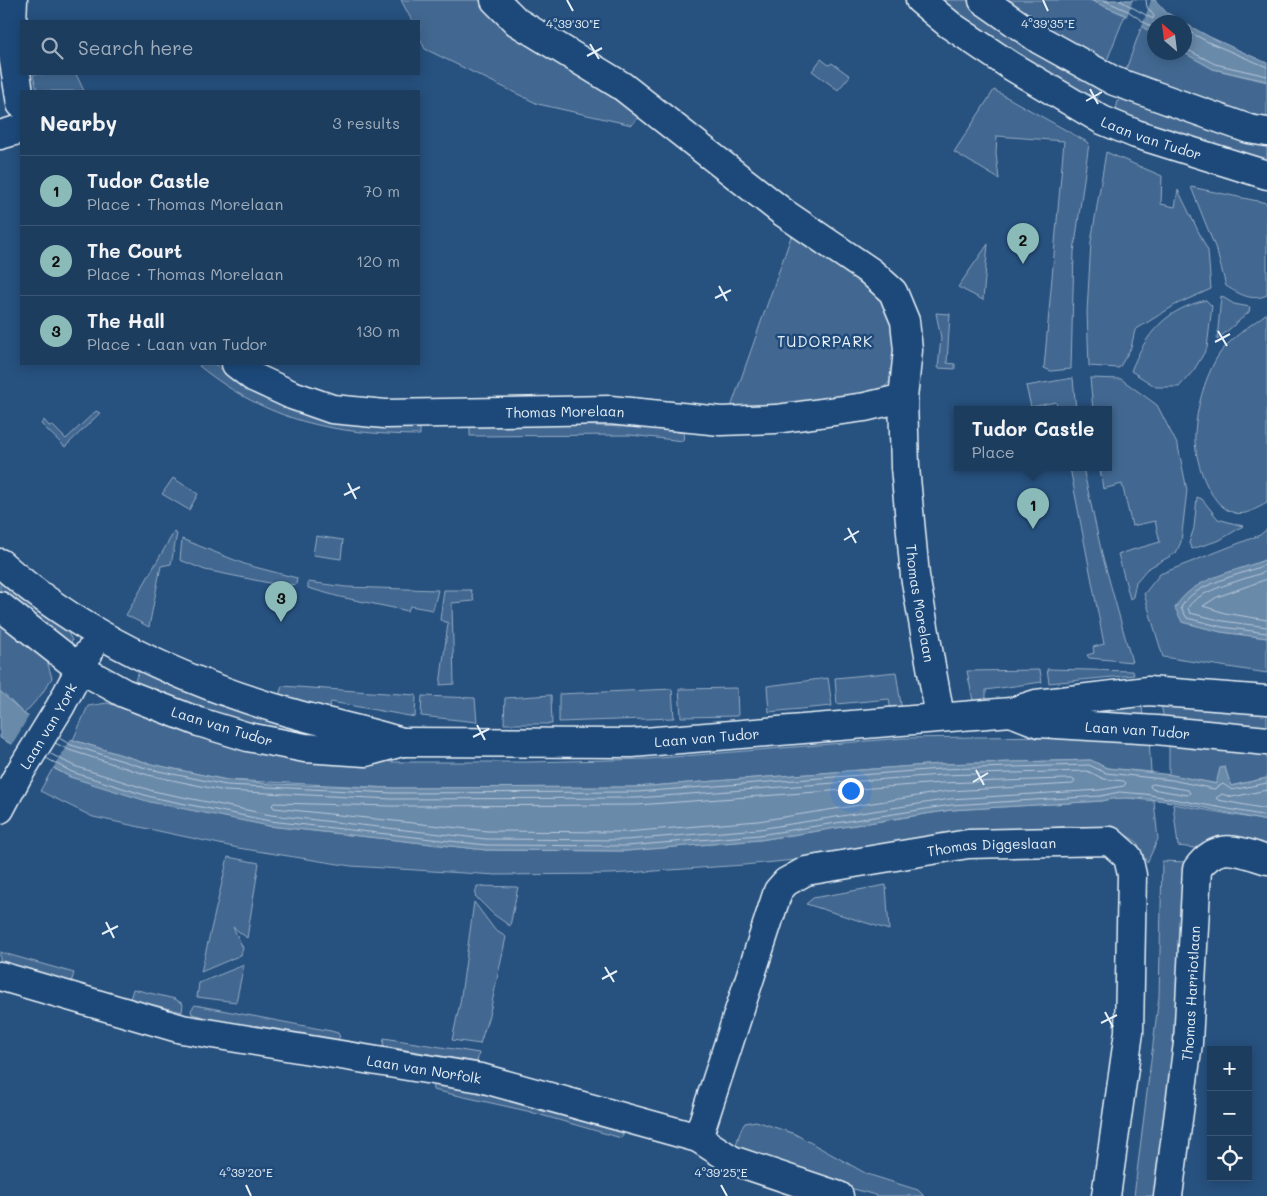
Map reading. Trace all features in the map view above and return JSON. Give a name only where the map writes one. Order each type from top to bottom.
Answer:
[{"type":"street","points":[[13,0],[11,43],[20,98]]},
{"type":"street","name":"Thomas Morelaan","points":[[496,0],[516,22],[622,86],[784,213],[871,272],[893,292],[906,321],[908,350],[903,398],[905,466],[914,566],[922,622],[940,717]]},
{"type":"street","name":"Laan van Tudor","points":[[920,0],[950,25],[1011,66],[1102,120],[1136,134],[1267,175]]},
{"type":"street","points":[[983,0],[1040,40],[1114,81],[1249,129],[1267,132]]},
{"type":"street","points":[[1102,120],[1114,81]]},
{"type":"street","points":[[0,135],[20,129]]},
{"type":"street","name":"Thomas Morelaan","points":[[237,365],[253,377],[284,392],[324,406],[385,414],[610,410],[721,421],[776,419],[865,407],[903,398]]},
{"type":"street","name":"Laan van Tudor","points":[[0,564],[65,613],[99,634],[152,660],[227,693],[289,713],[402,742],[632,743],[1011,712],[1036,704],[1148,691],[1267,700]]},
{"type":"street","name":"Laan van Tudor","points":[[0,606],[79,668],[124,693],[199,722],[248,737],[305,748],[366,752],[402,742]]},
{"type":"street","points":[[79,668],[99,634]]},
{"type":"street","name":"Laan van York","points":[[0,809],[17,777],[60,707],[79,668]]},
{"type":"street","name":"Laan van Tudor","points":[[1011,712],[1039,723],[1156,730],[1267,741]]},
{"type":"street","name":"Thomas Diggeslaan","points":[[698,1138],[778,891],[791,878],[806,872],[968,844],[1110,841],[1128,857],[1132,885],[1129,1032],[1106,1196]]},
{"type":"street","name":"Thomas Harriotlaan","points":[[1168,1196],[1188,1043],[1197,870],[1206,857],[1217,852],[1234,850],[1267,860]]},
{"type":"street","name":"Laan van Norfolk","points":[[0,976],[182,1028],[480,1078],[698,1138],[732,1160],[838,1196]]},
{"type":"shaded area","points":[[401,0],[483,0],[545,54],[640,116],[632,125],[538,104],[425,49],[420,38],[420,20],[411,20]]},
{"type":"shaded area","points":[[937,0],[969,0],[1100,87],[1097,99],[1089,101],[1074,95]]},
{"type":"shaded area","points":[[1002,0],[1090,0],[1125,15],[1106,63],[1066,43]]},
{"type":"shaded area","points":[[1142,25],[1147,28],[1147,60],[1192,60],[1192,57],[1213,69],[1267,82],[1267,123],[1125,72]]},
{"type":"shaded area","points":[[821,59],[829,65],[832,63],[850,76],[838,90],[812,71]]},
{"type":"shaded area","points":[[33,75],[76,75],[84,90],[37,90]]},
{"type":"shaded area","points":[[994,90],[1089,143],[1074,252],[1071,369],[1051,371],[1044,368],[1064,141],[997,136],[996,154],[999,179],[954,152]]},
{"type":"shaded area","points":[[1119,97],[1267,144],[1267,167],[1114,117]]},
{"type":"shaded area","points":[[1106,152],[1162,176],[1161,204],[1175,207],[1178,190],[1208,251],[1211,289],[1177,304],[1135,330],[1131,348],[1119,368],[1089,366],[1087,312],[1091,242]]},
{"type":"shaded area","points":[[1191,187],[1267,203],[1267,295],[1256,298],[1251,297],[1226,286],[1217,252]]},
{"type":"shaded area","points":[[792,234],[860,279],[882,300],[890,315],[894,330],[896,360],[893,375],[881,391],[867,399],[730,410]]},
{"type":"shaded area","points":[[988,244],[983,300],[958,287]]},
{"type":"shaded area","points":[[1221,296],[1234,304],[1250,307],[1249,312],[1217,340]]},
{"type":"shaded area","points":[[1206,300],[1212,306],[1207,348],[1194,370],[1179,387],[1156,387],[1131,371],[1143,345],[1159,325],[1179,310]]},
{"type":"shaded area","points":[[936,313],[950,314],[947,363],[955,364],[955,369],[938,368],[941,338]]},
{"type":"shaded area","points":[[1267,313],[1267,503],[1251,511],[1239,514],[1225,509],[1217,501],[1204,479],[1195,442],[1196,423],[1199,404],[1216,359],[1232,340]]},
{"type":"shaded area","points":[[216,365],[254,390],[420,427],[420,435],[358,432],[303,421],[276,412],[251,400],[225,385],[199,366]]},
{"type":"shaded area","points":[[1073,378],[1076,406],[1057,406],[1056,402],[1031,406],[1026,386]]},
{"type":"shaded area","points":[[1090,378],[1121,379],[1157,405],[1178,446],[1187,490],[1181,542],[1176,553],[1147,569],[1136,582],[1133,597],[1130,599],[1118,554],[1160,542],[1155,521],[1132,526],[1122,484],[1103,489],[1100,471],[1112,471],[1112,406],[1093,406]]},
{"type":"shaded area","points":[[96,411],[100,413],[65,447],[41,424],[44,420],[66,439]]},
{"type":"shaded area","points":[[576,425],[652,428],[684,433],[683,441],[630,435],[470,436],[470,427]]},
{"type":"shaded area","points":[[1071,471],[1084,471],[1102,554],[1132,662],[1089,658],[1087,655],[1094,653],[1093,647],[1104,644]]},
{"type":"shaded area","points":[[173,478],[198,494],[189,510],[162,494]]},
{"type":"shaded area","points":[[1197,497],[1202,499],[1218,519],[1243,526],[1220,540],[1192,549],[1189,543],[1194,528]]},
{"type":"shaded area","points":[[1267,529],[1267,559],[1249,566],[1182,622],[1221,632],[1267,638],[1267,673],[1163,657],[1144,594],[1160,574],[1260,535]]},
{"type":"shaded area","points":[[174,532],[177,534],[171,564],[161,566],[149,627],[126,615]]},
{"type":"shaded area","points":[[316,536],[343,540],[341,559],[313,555]]},
{"type":"shaded area","points":[[182,539],[247,565],[297,578],[296,585],[286,584],[284,586],[205,570],[180,560]]},
{"type":"shaded area","points":[[0,574],[66,629],[72,640],[71,646],[0,599]]},
{"type":"shaded area","points":[[308,582],[346,587],[438,590],[433,610],[410,606],[408,611],[340,597],[308,588]]},
{"type":"shaded area","points":[[444,590],[471,590],[474,601],[452,603],[454,684],[440,685],[448,623],[440,620]]},
{"type":"shaded area","points":[[0,625],[47,661],[52,678],[41,695],[24,714],[0,691]]},
{"type":"shaded area","points":[[142,665],[336,741],[237,724],[133,684]]},
{"type":"shaded area","points":[[1047,669],[1133,671],[1134,675],[1049,683]]},
{"type":"shaded area","points":[[1040,670],[1042,682],[986,690],[986,700],[973,701],[967,671]]},
{"type":"shaded area","points":[[896,672],[902,711],[891,711],[889,699],[837,704],[835,678]]},
{"type":"shaded area","points":[[828,678],[832,706],[769,712],[767,686]]},
{"type":"shaded area","points":[[282,686],[416,695],[415,717],[331,702],[327,713],[278,699]]},
{"type":"shaded area","points":[[737,688],[738,716],[681,717],[679,689]]},
{"type":"shaded area","points":[[672,689],[674,718],[559,722],[559,694]]},
{"type":"shaded area","points":[[551,695],[552,724],[504,724],[505,698]]},
{"type":"shaded area","points":[[422,696],[475,698],[477,722],[421,716]]},
{"type":"shaded area","points":[[107,703],[287,754],[394,762],[528,762],[648,759],[903,738],[1052,736],[1149,740],[1151,772],[1107,768],[1090,760],[940,764],[636,787],[392,788],[227,780],[151,764],[73,740],[88,706]]},
{"type":"shaded area","points":[[1161,704],[1267,708],[1267,731],[1164,720]]},
{"type":"shaded area","points":[[1142,705],[1143,719],[1034,713]]},
{"type":"shaded area","points":[[1169,741],[1267,747],[1267,778],[1230,786],[1169,775]]},
{"type":"shaded area","points":[[53,768],[70,777],[269,826],[486,850],[626,851],[760,840],[951,810],[1102,801],[1119,797],[1154,801],[1158,839],[1147,863],[1137,842],[1115,828],[1068,826],[890,844],[795,860],[611,874],[496,875],[351,866],[238,848],[93,817],[40,791]]},
{"type":"shaded area","points":[[1173,804],[1267,821],[1267,846],[1203,849],[1178,846]]},
{"type":"shaded area","points":[[228,857],[259,863],[247,938],[233,927],[243,948],[241,955],[201,972]]},
{"type":"shaded area","points":[[1162,861],[1187,862],[1175,1054],[1157,1196],[1134,1196],[1159,996]]},
{"type":"shaded area","points":[[886,885],[889,930],[806,904],[813,898]]},
{"type":"shaded area","points":[[477,886],[518,887],[510,926],[493,914],[475,896]]},
{"type":"shaded area","points":[[474,902],[495,930],[506,937],[490,1012],[480,1044],[452,1040],[460,1003]]},
{"type":"shaded area","points":[[0,952],[74,973],[71,983],[0,964]]},
{"type":"shaded area","points":[[244,965],[236,1002],[197,997],[199,983]]},
{"type":"shaded area","points":[[133,989],[175,999],[183,1004],[182,1012],[130,999]]},
{"type":"shaded area","points":[[195,1005],[331,1031],[338,1033],[340,1037],[336,1041],[219,1021],[192,1014],[191,1010]]},
{"type":"shaded area","points":[[384,1038],[479,1053],[477,1062],[383,1046]]},
{"type":"shaded area","points":[[432,1080],[529,1102],[621,1128],[624,1133],[621,1138],[527,1111],[433,1090]]},
{"type":"shaded area","points":[[756,1121],[795,1134],[867,1174],[918,1190],[924,1196],[879,1196],[821,1180],[735,1148],[745,1123]]},
{"type":"water","points":[[1090,0],[1155,0],[1171,15],[1147,15],[1147,30],[1125,15]]},
{"type":"water","points":[[1192,27],[1267,63],[1267,81],[1213,69],[1192,57]]},
{"type":"water","points":[[1267,559],[1267,638],[1221,632],[1182,622],[1175,608],[1192,589],[1203,582]]},
{"type":"water","points":[[0,691],[24,714],[73,740],[151,764],[227,780],[272,784],[392,788],[636,787],[940,764],[1091,760],[1107,768],[1173,775],[1216,784],[1220,768],[1225,767],[1231,786],[1267,778],[1267,821],[1160,800],[1119,798],[1102,801],[951,810],[760,840],[626,851],[486,850],[269,826],[150,802],[70,777],[0,738]]},
{"type":"pier","points":[[1133,0],[1151,0],[1141,29],[1126,19]]},
{"type":"pier","points":[[30,714],[72,737],[52,770],[10,748]]},
{"type":"place","name":"The Court","points":[[1023,264]]},
{"type":"place","name":"Tudor Castle","points":[[1033,529]]},
{"type":"place","name":"The Hall","points":[[281,622]]},
{"type":"district","name":"TUDORPARK","points":[[825,341]]}]
